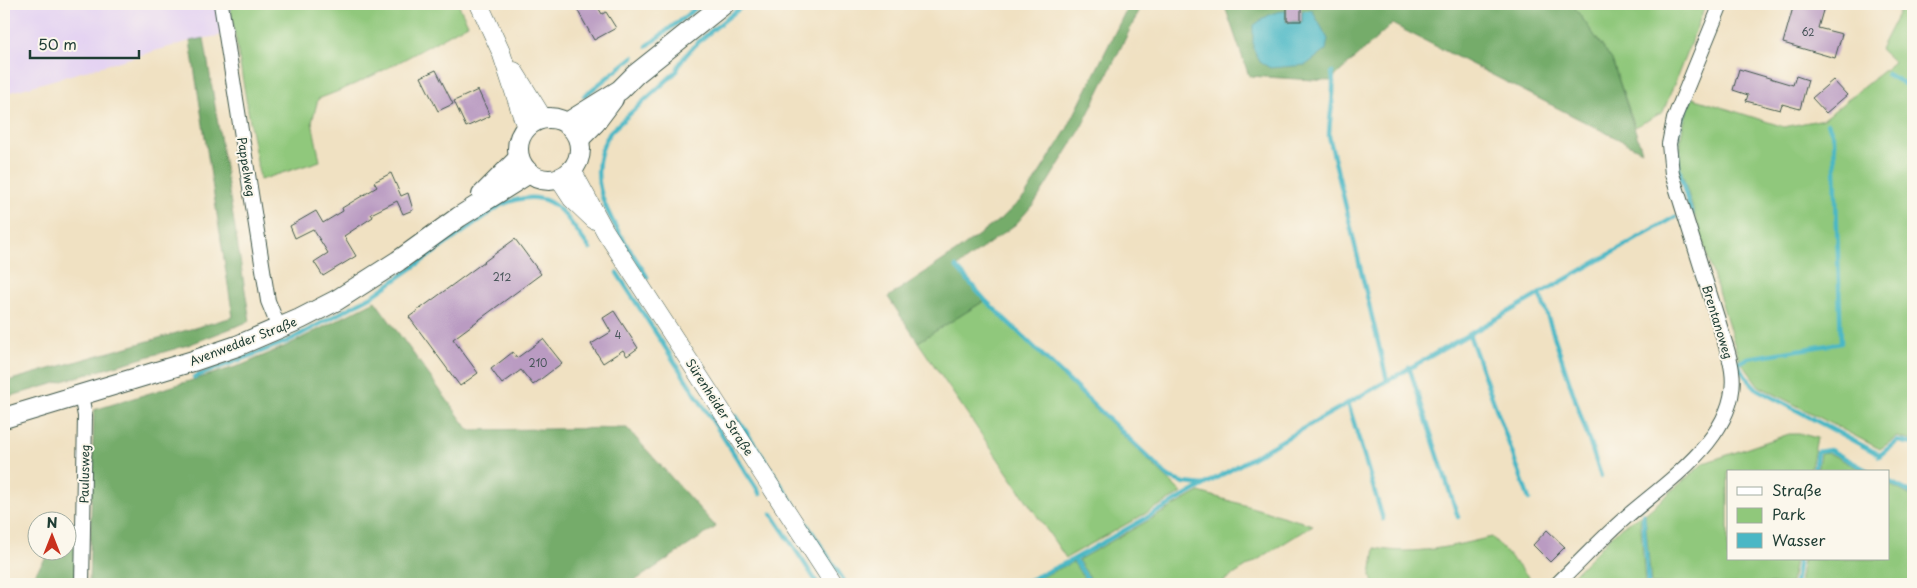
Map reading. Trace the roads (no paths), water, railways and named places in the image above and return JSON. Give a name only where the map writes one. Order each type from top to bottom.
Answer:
[{"type":"main road","points":[[573,131],[636,74],[724,4]]},
{"type":"main road","points":[[543,118],[556,118],[573,131],[580,150],[578,160],[566,174],[549,180],[538,178],[524,165],[519,142],[526,128],[543,118]]},
{"type":"main road","name":"Avenwedder Straße","points":[[4,418],[193,361],[236,346],[337,300],[398,261],[459,218],[524,165]]},
{"type":"street","name":"Pappelweg","points":[[221,4],[268,301],[279,328]]},
{"type":"street","points":[[478,4],[501,52],[543,118]]},
{"type":"street","name":"Brentanoweg","points":[[1557,584],[1617,525],[1701,452],[1720,424],[1730,399],[1732,372],[1729,356],[1672,174],[1669,144],[1674,119],[1721,4]]},
{"type":"street","points":[[501,52],[526,128]]},
{"type":"street","name":"Sürenheider Straße","points":[[566,174],[572,199],[604,231],[834,584]]},
{"type":"street","name":"Paulusweg","points":[[81,395],[85,416],[82,584]]},
{"type":"water","points":[[1312,10],[1328,39],[1326,50],[1306,65],[1270,68],[1260,62],[1253,48],[1253,26],[1268,16],[1281,11],[1286,11],[1286,22],[1302,22],[1302,11]]},
{"type":"waterway","points":[[647,277],[625,243],[606,207],[600,188],[598,169],[601,150],[611,131],[677,71],[687,54],[696,45],[745,4]]},
{"type":"waterway","points":[[647,46],[696,8]]},
{"type":"waterway","points":[[584,96],[633,57]]},
{"type":"waterway","points":[[1332,72],[1333,96],[1329,136],[1387,380]]},
{"type":"waterway","points":[[1887,74],[1913,89]]},
{"type":"waterway","points":[[1690,97],[1680,123],[1677,158],[1692,215]]},
{"type":"waterway","points":[[1737,364],[1748,358],[1841,343],[1834,138],[1828,123]]},
{"type":"waterway","points":[[194,377],[286,342],[374,295],[501,205],[518,199],[533,198],[544,200],[554,205],[563,213],[590,249]]},
{"type":"waterway","points":[[1021,584],[1074,559],[1675,217]]},
{"type":"waterway","points":[[956,267],[985,300],[1170,478],[1184,483],[1204,485]]},
{"type":"waterway","points":[[617,273],[760,494]]},
{"type":"waterway","points":[[1540,294],[1601,476]]},
{"type":"waterway","points":[[1469,334],[1529,499]]},
{"type":"waterway","points":[[1736,361],[1745,376],[1757,389],[1880,455]]},
{"type":"waterway","points":[[1409,367],[1458,517]]},
{"type":"waterway","points":[[1348,403],[1383,519]]},
{"type":"waterway","points":[[736,416],[846,584]]},
{"type":"waterway","points":[[1879,456],[1897,441],[1913,444]]},
{"type":"waterway","points":[[1814,470],[1817,452],[1830,450],[1866,470]]},
{"type":"waterway","points":[[1890,482],[1913,494]]},
{"type":"waterway","points":[[772,514],[818,584]]},
{"type":"waterway","points":[[1643,514],[1648,584]]},
{"type":"waterway","points":[[1074,559],[1091,584]]},
{"type":"waterway","points":[[1795,584],[1799,560]]}]
